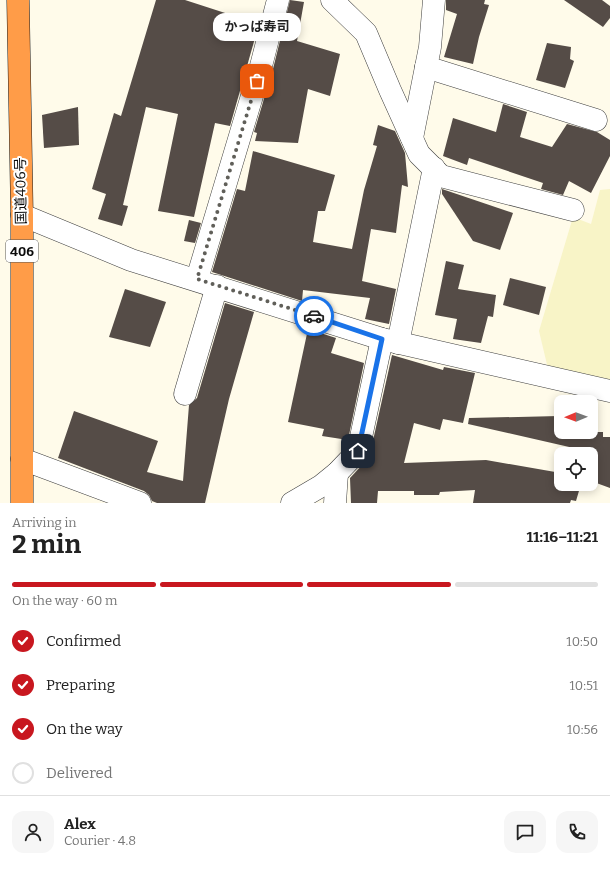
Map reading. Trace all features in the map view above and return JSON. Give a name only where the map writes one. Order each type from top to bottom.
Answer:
[{"type":"highway","name":"国道406号","points":[[18,0],[22,215],[22,503]]},
{"type":"street","points":[[185,394],[207,283],[278,0]]},
{"type":"street","points":[[332,0],[366,33],[419,154],[442,176],[573,210]]},
{"type":"street","points":[[412,138],[426,67],[434,0]]},
{"type":"street","points":[[426,67],[596,120]]},
{"type":"street","points":[[292,503],[321,486],[337,473],[358,451],[390,341],[434,168]]},
{"type":"street","points":[[22,215],[131,260],[390,341],[610,391]]},
{"type":"street","points":[[22,460],[140,503]]},
{"type":"street","points":[[335,503],[337,473]]},
{"type":"shaded area","points":[[610,189],[610,386],[549,373],[539,331],[573,217],[591,224],[600,190]]},
{"type":"building","points":[[156,0],[185,0],[259,24],[230,126],[215,123],[194,217],[158,211],[178,114],[146,107],[123,205],[128,206],[122,226],[98,219],[106,194],[92,189],[114,113],[121,116]]},
{"type":"building","points":[[290,0],[304,2],[297,41],[340,54],[330,96],[308,89],[298,143],[255,141],[257,133],[254,132],[273,69]]},
{"type":"building","points":[[446,0],[485,0],[484,4],[489,5],[479,37],[473,64],[444,57],[457,14],[446,10]]},
{"type":"building","points":[[564,0],[602,0],[610,6],[610,18],[603,27]]},
{"type":"building","points":[[547,43],[571,47],[570,59],[574,61],[565,88],[536,80]]},
{"type":"building","points":[[503,104],[527,112],[520,137],[552,147],[567,124],[597,132],[610,140],[610,156],[591,193],[569,181],[563,195],[541,189],[543,183],[469,158],[467,165],[443,156],[453,118],[496,132]]},
{"type":"building","points":[[78,107],[79,145],[44,148],[42,115]]},
{"type":"building","points":[[378,125],[395,131],[405,153],[408,187],[402,185],[396,233],[371,229],[362,281],[396,289],[389,324],[365,319],[370,298],[303,290],[302,301],[212,272],[237,189],[245,191],[253,151],[335,175],[325,211],[318,211],[313,242],[352,249],[364,190],[377,146],[373,145]]},
{"type":"building","points":[[442,189],[513,213],[500,250],[473,241],[442,194]]},
{"type":"building","points":[[189,220],[201,223],[195,243],[184,241]]},
{"type":"building","points":[[446,261],[464,265],[458,289],[496,295],[493,317],[488,316],[481,343],[453,339],[457,319],[435,315]]},
{"type":"building","points":[[510,278],[546,287],[539,315],[503,305]]},
{"type":"building","points":[[125,289],[166,302],[150,347],[109,337]]},
{"type":"building","points":[[225,303],[254,312],[229,399],[205,503],[157,503],[152,501],[149,495],[144,491],[58,458],[74,411],[158,441],[147,472],[183,481],[189,405],[197,398]]},
{"type":"building","points":[[308,329],[336,338],[331,353],[364,363],[348,440],[322,436],[324,429],[288,422]]},
{"type":"building","points":[[392,355],[443,370],[444,367],[475,373],[463,423],[443,419],[440,430],[414,423],[404,463],[486,460],[554,472],[554,491],[579,491],[576,501],[571,500],[570,503],[473,503],[475,490],[440,492],[439,495],[414,495],[414,491],[378,491],[377,503],[351,503],[350,478],[367,460],[370,454]]},
{"type":"building","points":[[554,416],[554,439],[598,439],[598,432],[603,432],[603,437],[610,437],[610,488],[598,484],[598,447],[569,447],[468,424],[469,418]]},
{"type":"way so far","points":[[257,81],[197,279],[256,299],[314,316]]},
{"type":"place","name":"かっぱ寿司","points":[[257,81]]},
{"type":"route","points":[[314,316],[382,339],[358,451]]}]
